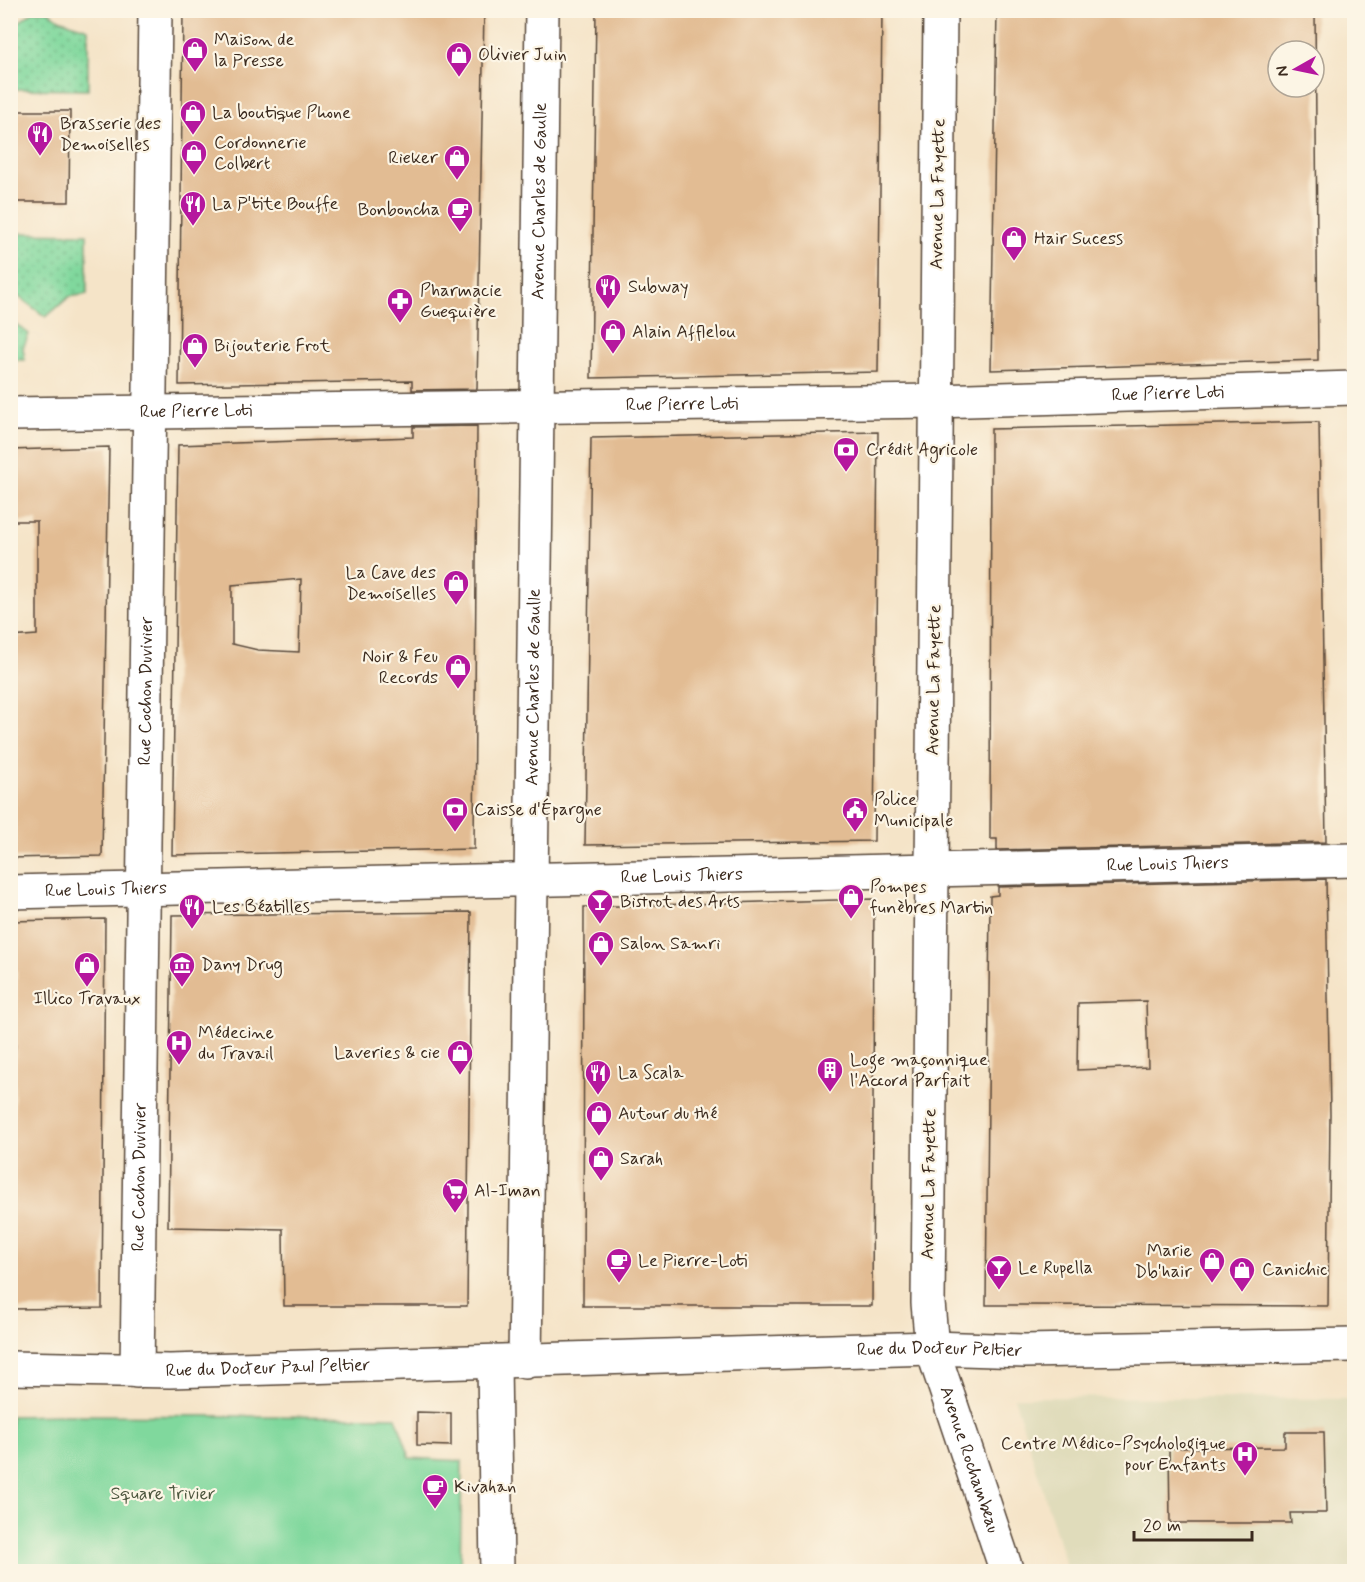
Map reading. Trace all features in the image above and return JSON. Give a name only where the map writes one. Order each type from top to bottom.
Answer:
[{"type":"street","name":"Rue Cochon Duvivier","points":[[137,1371],[155,10]]},
{"type":"street","name":"Avenue Charles de Gaulle","points":[[497,1572],[510,1363],[531,880],[542,10]]},
{"type":"street","name":"Avenue La Fayette","points":[[932,1348],[928,1303],[939,10]]},
{"type":"street","name":"Rue Pierre Loti","points":[[10,414],[936,401],[1354,388]]},
{"type":"street","name":"Rue Louis Thiers","points":[[10,892],[932,872],[1354,860]]},
{"type":"street","name":"Rue du Docteur Peltier","points":[[510,1363],[932,1348],[1024,1351],[1354,1345]]},
{"type":"street","name":"Avenue Rochambeau","points":[[932,1348],[1007,1572]]},
{"type":"street","name":"Rue du Docteur Paul Peltier","points":[[10,1368],[137,1371],[510,1363]]},
{"type":"shaded area","points":[[1014,1397],[1354,1399],[1354,1571],[1068,1571]]},
{"type":"green space","points":[[34,11],[48,11],[59,19],[88,29],[88,90],[11,89],[11,28]]},
{"type":"green space","points":[[11,233],[87,234],[87,294],[69,297],[46,317],[11,291]]},
{"type":"green space","points":[[10,320],[29,334],[23,348],[25,360],[11,360]]},
{"type":"green space","name":"Square Trivier","points":[[11,1416],[396,1417],[410,1458],[462,1461],[460,1571],[11,1571]]},
{"type":"building","points":[[183,10],[484,10],[477,389],[412,390],[412,381],[179,385]]},
{"type":"building","points":[[596,10],[882,10],[878,372],[591,378]]},
{"type":"building","points":[[997,10],[1315,10],[1315,39],[1266,39],[1266,99],[1316,99],[1318,360],[991,370]]},
{"type":"building","name":"Brasserie des Demoiselles","points":[[10,111],[70,111],[69,202],[10,202]]},
{"type":"building","points":[[1319,422],[1326,842],[997,850],[997,839],[990,839],[991,429]]},
{"type":"building","points":[[477,426],[474,849],[172,855],[178,445],[413,437],[413,427]],"holes":[[[301,579],[299,652],[258,650],[232,644],[232,585]]]},
{"type":"building","points":[[878,432],[874,841],[585,845],[591,438]]},
{"type":"building","points":[[109,447],[102,856],[10,858],[10,637],[37,635],[37,521],[10,521],[10,450]]},
{"type":"building","points":[[1326,879],[1330,1114],[1328,1306],[986,1305],[990,896],[998,895],[998,887]],"holes":[[[1146,1001],[1148,1067],[1077,1070],[1078,1003]]]},
{"type":"building","points":[[874,899],[872,1306],[583,1306],[584,907]]},
{"type":"building","points":[[471,912],[467,1306],[284,1306],[283,1229],[168,1227],[172,915]]},
{"type":"building","points":[[105,919],[102,1308],[10,1309],[10,1117],[14,1117],[17,970],[10,971],[10,921]]},
{"type":"building","points":[[417,1412],[451,1413],[451,1446],[417,1445]]},
{"type":"building","points":[[1285,1432],[1324,1432],[1326,1513],[1290,1513],[1291,1523],[1170,1523],[1169,1448],[1285,1447]]},
{"type":"place","name":"Maison de la Presse","points":[[195,73]]},
{"type":"place","name":"Olivier Juin","points":[[459,78]]},
{"type":"place","name":"La boutique Phone","points":[[193,136]]},
{"type":"place","name":"Brasserie des Demoiselles","points":[[40,157]]},
{"type":"place","name":"Cordonnerie Colbert","points":[[194,176]]},
{"type":"place","name":"Rieker","points":[[457,181]]},
{"type":"place","name":"La P'tite Bouffe","points":[[193,227]]},
{"type":"place","name":"Bonboncha","points":[[460,233]]},
{"type":"place","name":"Hair Sucess","points":[[1014,262]]},
{"type":"place","name":"Subway","points":[[608,310]]},
{"type":"place","name":"Pharmacie Guequière","points":[[400,324]]},
{"type":"place","name":"Alain Afflelou","points":[[613,355]]},
{"type":"place","name":"Bijouterie Frot","points":[[195,369]]},
{"type":"place","name":"Crédit Agricole","points":[[846,473]]},
{"type":"place","name":"La Cave des Demoiselles","points":[[456,606]]},
{"type":"place","name":"Noir & Feu Records","points":[[458,690]]},
{"type":"place","name":"Caisse d'Épargne","points":[[455,833]]},
{"type":"place","name":"Police Municipale","points":[[855,833]]},
{"type":"place","name":"Pompes funèbres Martin","points":[[851,920]]},
{"type":"place","name":"Bistrot des Arts","points":[[600,925]]},
{"type":"place","name":"Les Béatilles","points":[[192,930]]},
{"type":"place","name":"Salon Samri","points":[[601,967]]},
{"type":"place","name":"Illico Travaux","points":[[87,988]]},
{"type":"place","name":"Dany Drug","points":[[182,988]]},
{"type":"place","name":"Médecine du Travail","points":[[179,1066]]},
{"type":"place","name":"Laveries & cie","points":[[460,1076]]},
{"type":"place","name":"Loge maçonnique l'Accord Parfait","points":[[830,1093]]},
{"type":"place","name":"La Scala","points":[[598,1096]]},
{"type":"place","name":"Autour du thé","points":[[599,1137]]},
{"type":"place","name":"Sarah","points":[[601,1182]]},
{"type":"place","name":"Al-Iman","points":[[455,1214]]},
{"type":"place","name":"Le Pierre-Loti","points":[[619,1284]]},
{"type":"place","name":"Marie Db'hair","points":[[1212,1284]]},
{"type":"place","name":"Le Rupella","points":[[999,1291]]},
{"type":"place","name":"Canichic","points":[[1242,1293]]},
{"type":"place","name":"Centre Médico-Psychologique pour Enfants","points":[[1245,1477]]},
{"type":"place","name":"Kivahan","points":[[435,1510]]}]
